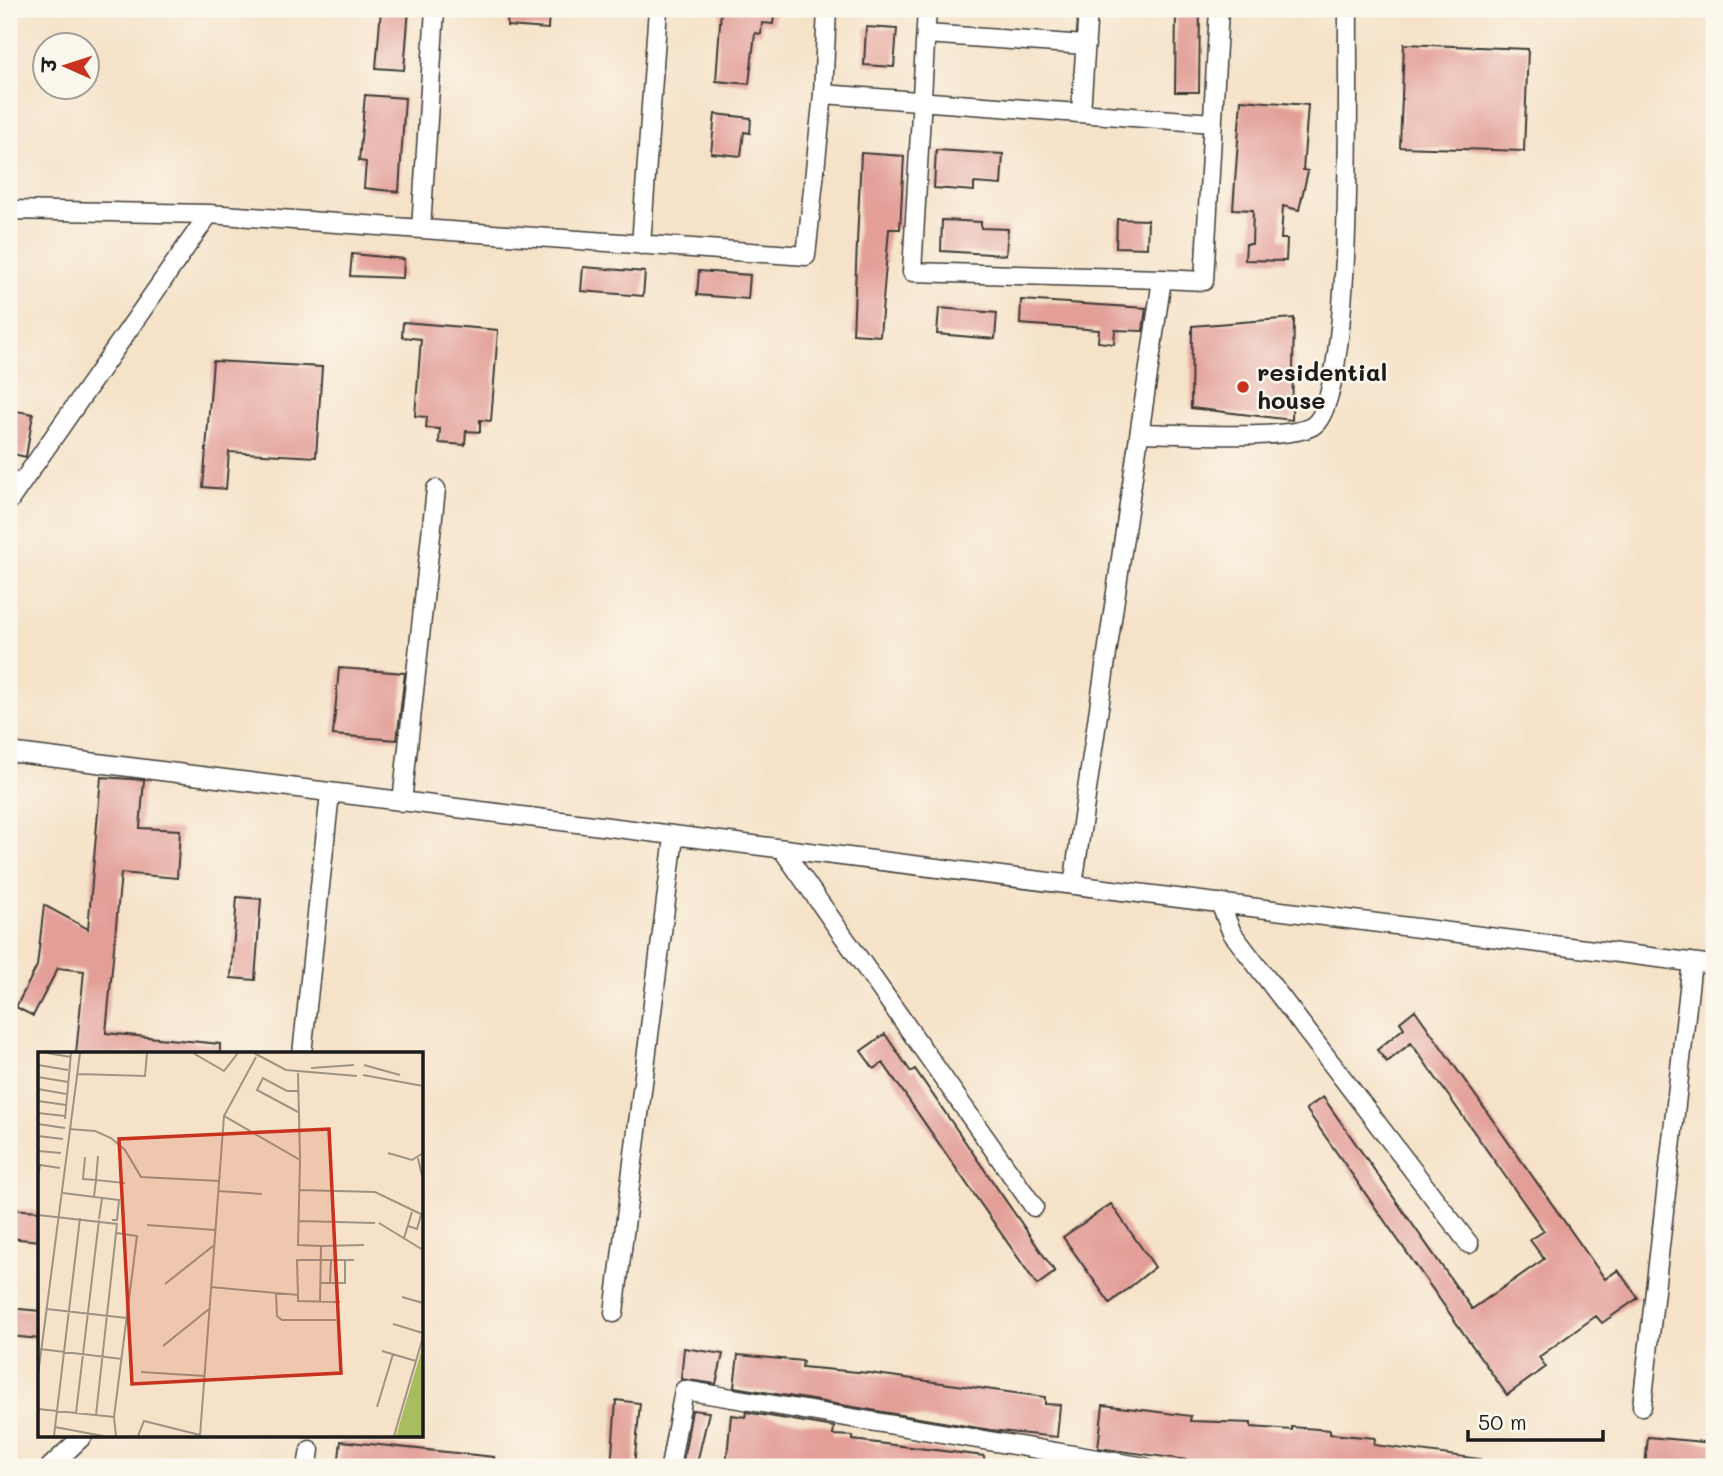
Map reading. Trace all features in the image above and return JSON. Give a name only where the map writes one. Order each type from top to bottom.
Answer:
[{"type":"street","points":[[421,229],[435,9]]},
{"type":"street","points":[[641,245],[658,9]]},
{"type":"street","points":[[9,210],[209,214],[806,256],[823,94],[827,9]]},
{"type":"street","points":[[928,9],[912,272],[1204,281],[1219,9]]},
{"type":"street","points":[[1081,112],[1088,9]]},
{"type":"street","points":[[1140,433],[1301,432],[1315,425],[1330,397],[1342,313],[1348,16]]},
{"type":"street","points":[[926,34],[1086,45]]},
{"type":"street","points":[[823,94],[1213,123]]},
{"type":"street","points":[[9,501],[15,477],[209,214]]},
{"type":"street","points":[[1073,885],[1162,279]]},
{"type":"street","points":[[402,802],[436,489]]},
{"type":"street","points":[[9,751],[674,837],[1714,965]]},
{"type":"street","points":[[302,1052],[330,793]]},
{"type":"street","points":[[614,1313],[674,837]]},
{"type":"street","points":[[782,849],[1034,1206]]},
{"type":"street","points":[[1220,904],[1232,933],[1469,1244]]},
{"type":"street","points":[[1642,1406],[1692,962]]},
{"type":"street","points":[[670,1467],[684,1390],[1145,1467]]},
{"type":"street","points":[[50,1467],[81,1438]]},
{"type":"building","points":[[381,9],[409,9],[404,70],[376,68]]},
{"type":"building","points":[[508,9],[549,9],[548,29],[507,26]]},
{"type":"building","points":[[721,9],[775,9],[773,24],[762,23],[761,34],[755,33],[749,84],[716,81]]},
{"type":"building","points":[[1176,9],[1200,9],[1199,92],[1175,92]]},
{"type":"building","points":[[866,27],[897,29],[894,67],[864,65]]},
{"type":"building","points":[[1404,44],[1528,49],[1524,151],[1400,147]]},
{"type":"building","points":[[365,95],[405,98],[399,192],[364,188],[366,162],[359,161]]},
{"type":"building","points":[[1241,100],[1308,105],[1303,170],[1308,171],[1299,210],[1283,206],[1281,239],[1287,239],[1286,261],[1245,260],[1246,244],[1252,244],[1253,210],[1233,209]]},
{"type":"building","points":[[715,114],[751,118],[750,133],[744,132],[741,156],[711,153]]},
{"type":"building","points":[[936,150],[1003,154],[1001,185],[974,183],[974,191],[934,188]]},
{"type":"building","points":[[861,153],[904,156],[900,229],[889,229],[880,336],[853,334]]},
{"type":"building","points":[[1117,219],[1148,220],[1147,248],[1116,247]]},
{"type":"building","points":[[942,220],[981,222],[981,228],[1008,229],[1006,255],[941,251]]},
{"type":"building","points":[[352,254],[404,259],[403,278],[350,276]]},
{"type":"building","points":[[583,267],[645,272],[643,296],[581,291]]},
{"type":"building","points":[[699,271],[750,275],[748,299],[697,295]]},
{"type":"building","points":[[1021,300],[1146,308],[1143,331],[1115,330],[1114,344],[1098,342],[1099,330],[1020,324]]},
{"type":"building","points":[[939,308],[997,313],[995,339],[937,334]]},
{"type":"building","name":"residential house","points":[[1294,318],[1292,420],[1191,408],[1192,326]]},
{"type":"building","points":[[403,322],[498,330],[491,421],[480,420],[480,432],[466,431],[465,445],[439,443],[440,429],[426,428],[427,417],[415,416],[421,339],[402,337]]},
{"type":"building","points":[[213,361],[322,367],[316,457],[229,452],[226,489],[203,487]]},
{"type":"building","points":[[11,410],[33,414],[26,457],[9,453]]},
{"type":"building","points":[[339,668],[405,673],[397,740],[333,735]]},
{"type":"building","points":[[101,777],[144,780],[140,828],[180,830],[177,878],[121,873],[106,1033],[220,1044],[220,1052],[76,1052],[84,971],[58,968],[33,1016],[16,1007],[37,966],[44,905],[88,929]]},
{"type":"building","points":[[237,897],[261,899],[255,980],[231,978]]},
{"type":"building","points":[[1415,1010],[1605,1279],[1618,1270],[1638,1298],[1602,1323],[1596,1316],[1539,1357],[1546,1367],[1507,1395],[1306,1109],[1323,1097],[1472,1309],[1544,1259],[1530,1240],[1544,1231],[1411,1043],[1387,1062],[1377,1050],[1404,1028],[1400,1022]]},
{"type":"building","points":[[885,1034],[911,1072],[915,1069],[1055,1272],[1037,1285],[883,1063],[874,1069],[861,1051]]},
{"type":"building","points":[[1111,1204],[1155,1267],[1110,1303],[1063,1237]]},
{"type":"building","points":[[9,1209],[38,1211],[38,1241],[9,1238]]},
{"type":"building","points":[[9,1308],[38,1311],[38,1339],[9,1336]]},
{"type":"building","points":[[684,1348],[723,1354],[716,1384],[681,1379]]},
{"type":"building","points":[[738,1355],[803,1361],[802,1367],[869,1373],[1045,1397],[1045,1404],[1060,1405],[1057,1437],[990,1430],[734,1387]]},
{"type":"building","points":[[616,1400],[640,1403],[634,1467],[611,1467]]},
{"type":"building","points":[[1103,1405],[1191,1416],[1190,1421],[1251,1423],[1251,1427],[1292,1430],[1292,1427],[1330,1430],[1330,1434],[1375,1438],[1374,1445],[1480,1459],[1479,1467],[1187,1466],[1188,1460],[1098,1448]]},
{"type":"building","points":[[692,1410],[709,1412],[696,1467],[682,1467]]},
{"type":"building","points":[[746,1412],[834,1427],[833,1435],[853,1436],[853,1440],[984,1456],[984,1467],[726,1467],[731,1415],[745,1417]]},
{"type":"building","points":[[1648,1437],[1714,1443],[1714,1467],[1645,1466]]},
{"type":"building","points":[[341,1441],[494,1457],[494,1467],[338,1467]]},
{"type":"place","name":"residential house","points":[[1243,387]]}]
